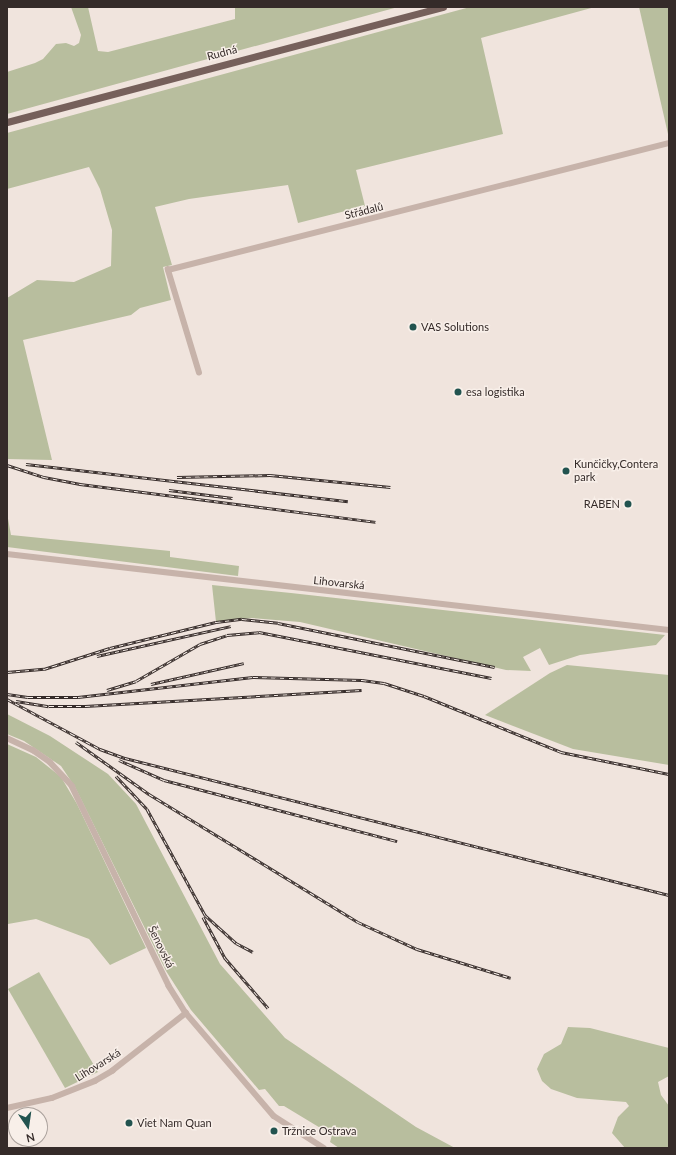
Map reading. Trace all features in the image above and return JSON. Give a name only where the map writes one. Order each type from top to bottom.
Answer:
[{"type":"main road","name":"Rudná","points":[[7,122],[443,7]]},
{"type":"street","name":"Střádalů","points":[[199,373],[168,270],[669,142]]},
{"type":"street","name":"Lihovarská","points":[[7,554],[669,630]]},
{"type":"street","name":"Šenovská","points":[[7,738],[33,750],[50,762],[72,786],[169,986],[186,1013],[274,1116],[324,1148]]},
{"type":"street","name":"Lihovarská","points":[[7,1108],[56,1097],[95,1081],[117,1068],[186,1013]]},
{"type":"green space","points":[[71,7],[88,7],[98,51],[108,52],[235,19],[235,7],[398,7],[7,114],[7,72],[43,59],[56,44],[66,43],[74,46],[79,43],[81,35]]},
{"type":"green space","points":[[470,7],[595,7],[481,38],[503,134],[356,170],[365,206],[298,223],[288,185],[189,199],[155,207],[172,265],[163,267],[171,300],[140,308],[131,315],[23,340],[52,460],[7,459],[7,298],[37,280],[74,282],[111,266],[112,230],[100,189],[89,167],[7,189],[7,133]]},
{"type":"green space","points":[[639,7],[669,7],[668,134]]},
{"type":"green space","points":[[7,513],[11,535],[170,551],[170,557],[239,566],[238,576],[7,547]]},
{"type":"green space","points":[[212,585],[665,635],[656,645],[580,655],[549,665],[540,648],[523,657],[531,671],[506,670],[300,622],[252,618],[216,622]]},
{"type":"green space","points":[[567,665],[669,675],[669,765],[573,749],[485,715],[550,673]]},
{"type":"green space","points":[[7,714],[50,736],[108,774],[136,804],[220,964],[285,1038],[416,1127],[455,1148],[339,1148],[330,1142],[332,1135],[284,1106],[279,1106],[265,1089],[259,1090],[191,1010],[166,971],[75,787],[61,766],[24,741],[7,734]]},
{"type":"green space","points":[[7,744],[36,757],[61,777],[77,804],[146,948],[110,965],[89,939],[36,919],[8,924]]},
{"type":"green space","points":[[39,972],[98,1072],[65,1088],[8,989]]},
{"type":"green space","points":[[568,1027],[590,1028],[669,1048],[669,1076],[658,1082],[661,1095],[669,1106],[669,1148],[625,1148],[612,1133],[618,1117],[629,1106],[626,1102],[577,1098],[551,1089],[542,1081],[537,1069],[544,1054],[561,1044]]},
{"type":"railway","points":[[26,464],[348,501]]},
{"type":"railway","points":[[7,465],[44,477],[80,484],[376,522]]},
{"type":"railway","points":[[177,477],[270,475],[390,487]]},
{"type":"railway","points":[[169,490],[232,498]]},
{"type":"railway","points":[[7,672],[44,669],[110,648],[216,622],[242,619],[278,623],[495,667]]},
{"type":"railway","points":[[97,656],[231,626]]},
{"type":"railway","points":[[107,690],[136,681],[200,644],[227,635],[259,632],[491,678]]},
{"type":"railway","points":[[151,684],[244,663]]},
{"type":"railway","points":[[7,694],[28,697],[78,697],[253,677],[362,680],[384,683],[424,696],[561,752],[669,774]]},
{"type":"railway","points":[[16,701],[49,706],[85,706],[362,690]]},
{"type":"railway","points":[[7,699],[100,749],[125,758],[669,895]]},
{"type":"railway","points":[[76,742],[149,794],[358,922],[417,949],[511,978]]},
{"type":"railway","points":[[119,760],[164,780],[397,841]]},
{"type":"railway","points":[[116,776],[147,809],[205,915],[236,943],[253,952]]},
{"type":"railway","points":[[203,917],[225,958],[268,1008]]},
{"type":"place","name":"VAS Solutions","points":[[413,327]]},
{"type":"place","name":"esa logistika","points":[[458,392]]},
{"type":"place","name":"Kunčičky,Contera park","points":[[566,471]]},
{"type":"place","name":"RABEN","points":[[628,504]]},
{"type":"place","name":"Viet Nam Quan","points":[[129,1123]]},
{"type":"place","name":"Tržnice Ostrava","points":[[274,1131]]}]
